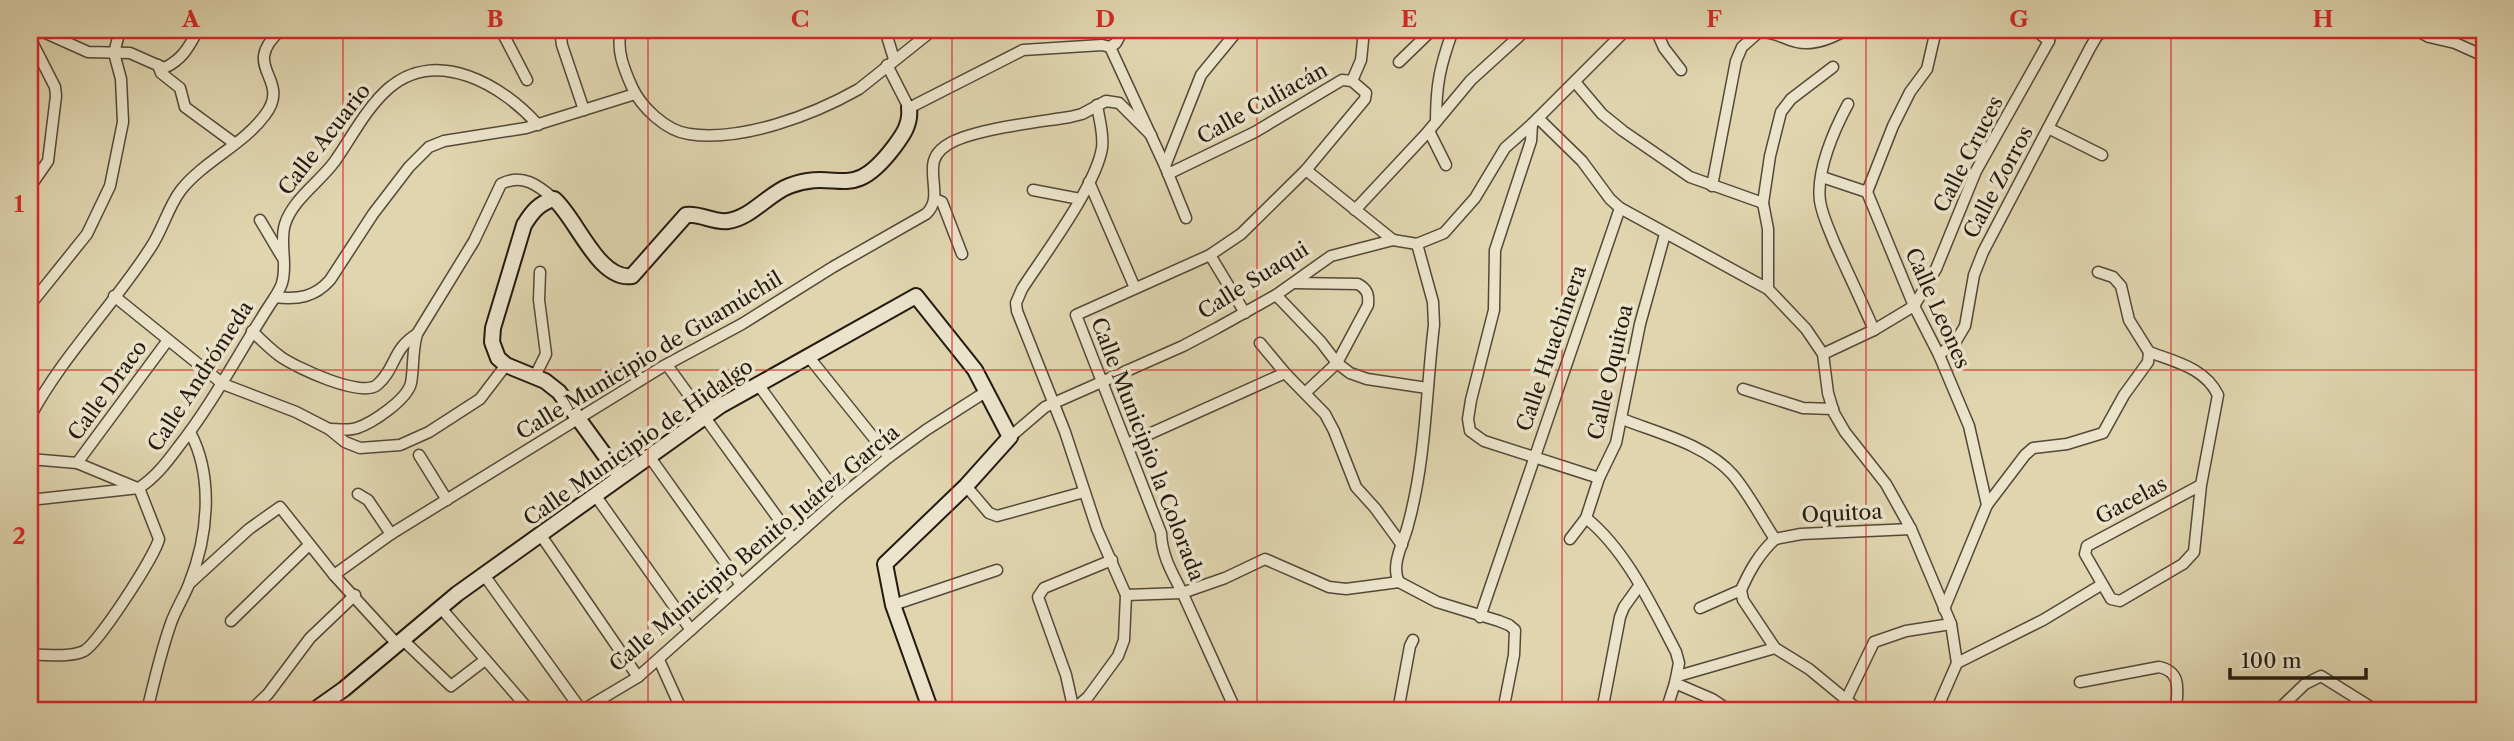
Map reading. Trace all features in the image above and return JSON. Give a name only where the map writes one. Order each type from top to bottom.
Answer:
[{"type":"street","points":[[39,30],[88,52],[130,53],[164,68],[176,63],[187,51],[198,30]]},
{"type":"street","points":[[30,305],[87,234],[110,186],[120,148],[124,102],[114,53],[120,30]]},
{"type":"street","points":[[30,417],[60,370],[152,246],[176,197],[188,182],[263,118],[272,103],[273,88],[262,55],[266,45],[281,30]]},
{"type":"street","points":[[501,30],[527,80]]},
{"type":"street","points":[[560,30],[565,56],[584,110]]},
{"type":"street","points":[[621,30],[620,54],[635,94],[653,114],[680,132],[689,134],[732,134],[771,125],[829,104],[859,89],[933,30]]},
{"type":"street","points":[[329,429],[359,427],[403,398],[411,382],[412,352],[417,334],[474,241],[501,184],[514,179],[528,181],[554,199],[565,208],[587,245],[610,270],[619,275],[632,276],[686,215],[727,221],[742,216],[772,195],[795,184],[849,182],[868,175],[885,158],[909,122],[909,108],[891,62],[885,30]]},
{"type":"street","points":[[909,108],[1023,50],[1106,46],[1116,43],[1123,30]]},
{"type":"street","points":[[1167,170],[1201,75],[1238,30]]},
{"type":"street","points":[[1352,81],[1361,60],[1364,30]]},
{"type":"street","points":[[1399,62],[1432,30]]},
{"type":"street","points":[[1446,165],[1433,126],[1439,66],[1452,30]]},
{"type":"street","points":[[1355,210],[1433,126],[1471,79],[1527,30]]},
{"type":"street","points":[[1503,711],[1514,655],[1515,630],[1509,625],[1437,603],[1399,582],[1396,576],[1396,565],[1415,492],[1434,314],[1417,244],[1444,233],[1475,198],[1505,148],[1626,30]]},
{"type":"street","points":[[1656,30],[1664,48],[1681,70]]},
{"type":"street","points":[[1712,186],[1736,61],[1742,47],[1759,32],[1777,33],[1797,42],[1807,43],[1833,37],[1846,30]]},
{"type":"street","points":[[1822,177],[1867,192],[1893,125],[1910,92],[1927,69],[1936,30]]},
{"type":"street","points":[[2035,30],[2049,41]]},
{"type":"street","points":[[2049,41],[2050,30]]},
{"type":"street","name":"Calle Zorros","points":[[1939,355],[1962,334],[1974,275],[1983,252],[2090,48],[2105,30]]},
{"type":"street","points":[[2416,30],[2484,56]]},
{"type":"street","points":[[30,38],[55,87],[56,96],[48,160],[30,187]]},
{"type":"street","name":"Calle Cruces","points":[[1824,354],[1874,330],[1914,306],[1936,269],[1976,171],[2049,41]]},
{"type":"street","points":[[1106,46],[1151,135],[1186,218]]},
{"type":"street","points":[[158,65],[161,73],[180,88],[185,107],[234,143]]},
{"type":"street","points":[[1768,289],[1768,229],[1763,204],[1770,156],[1781,112],[1791,99],[1833,67]]},
{"type":"street","name":"Calle Acuario","points":[[275,297],[283,282],[282,237],[290,213],[332,166],[382,94],[404,77],[426,70],[445,70],[467,76],[519,104],[538,125]]},
{"type":"street","name":"Calle Culiacán","points":[[1167,170],[1255,132],[1342,80],[1352,81],[1366,93],[1365,99],[1306,170]]},
{"type":"street","points":[[1575,82],[1602,114],[1690,177],[1763,204]]},
{"type":"street","name":"Calle Andrómeda","points":[[139,488],[158,473],[190,432],[223,384],[252,331],[275,297],[300,298],[322,289],[373,214],[409,167],[429,147],[444,141],[538,125],[635,94]]},
{"type":"street","points":[[962,254],[942,202],[935,199],[933,166],[935,158],[944,147],[970,135],[1070,117],[1106,101],[1119,103],[1151,135]]},
{"type":"street","points":[[1848,104],[1836,127],[1822,177],[1819,200],[1825,220],[1874,330]]},
{"type":"street","points":[[1097,105],[1101,152],[1089,182],[1016,303],[1017,312],[1054,402],[1097,529],[1112,561],[1126,595],[1124,640],[1118,656],[1088,698],[1074,710],[1066,675],[1038,597],[1044,588],[1112,561]]},
{"type":"street","points":[[1535,121],[1582,161],[1610,199],[1620,208],[1768,289],[1806,329],[1824,354],[1828,393],[1833,409],[1845,432],[1886,484],[1911,529],[1951,624],[1957,663],[1936,711]]},
{"type":"street","points":[[1535,121],[1531,141],[1495,250],[1494,310],[1473,390],[1468,419],[1470,431],[1484,440],[1533,458],[1599,478]]},
{"type":"street","points":[[2048,128],[2102,155]]},
{"type":"street","points":[[1089,182],[1136,288],[1210,255],[1253,225],[1306,170],[1393,240]]},
{"type":"street","points":[[1033,190],[1080,199]]},
{"type":"street","name":"Calle Leones","points":[[1867,192],[1914,306],[1939,355],[1969,426],[1987,505]]},
{"type":"street","points":[[554,199],[537,207],[524,225],[493,328],[492,342],[495,351],[506,365],[535,376],[559,392],[620,476]]},
{"type":"street","name":"Calle Municipio de Guamúchil","points":[[334,575],[391,534],[667,365],[926,214],[935,199]]},
{"type":"street","name":"Calle Huachinera","points":[[1480,617],[1620,208]]},
{"type":"street","points":[[260,220],[282,258]]},
{"type":"street","name":"Calle Oquitoa","points":[[1570,539],[1586,517],[1599,478],[1616,443],[1640,324],[1665,234]]},
{"type":"street","name":"Calle Suaqui","points":[[892,605],[885,564],[1038,412],[1054,402],[1183,346],[1245,313],[1276,295],[1331,256],[1393,240],[1417,244]]},
{"type":"street","points":[[1210,255],[1245,313]]},
{"type":"street","points":[[535,376],[546,354],[539,300],[540,272]]},
{"type":"street","points":[[1957,663],[2043,620],[2101,585],[2110,599],[2120,601],[2183,564],[2194,552],[2202,485],[2218,395],[2212,383],[2201,372],[2149,352],[2129,320],[2121,286],[2113,277],[2098,272]]},
{"type":"street","points":[[1294,283],[1358,284],[1369,294],[1368,305],[1337,363],[1305,393]]},
{"type":"street","name":"Calle Municipio la Colorada","points":[[1136,288],[1076,315],[1161,533],[1162,550],[1167,565],[1236,711]]},
{"type":"street","points":[[1276,295],[1321,342],[1337,363],[1350,373],[1367,379],[1427,388]]},
{"type":"street","points":[[114,296],[223,384],[296,412],[359,448],[379,448],[414,440],[480,399],[506,365]]},
{"type":"street","name":"Calle Municipio de Hidalgo","points":[[313,711],[344,689],[440,607],[704,416],[757,383],[916,296],[967,358],[987,391]]},
{"type":"street","points":[[252,331],[279,356],[300,368],[364,390],[371,389],[380,382],[403,344],[417,334]]},
{"type":"street","name":"Calle Draco","points":[[77,463],[168,340]]},
{"type":"street","points":[[1260,343],[1325,414],[1356,487],[1402,545]]},
{"type":"street","points":[[1944,609],[1987,505],[2025,455],[2034,448],[2067,444],[2103,433],[2124,395],[2148,362],[2149,352]]},
{"type":"street","points":[[808,356],[888,457]]},
{"type":"street","points":[[667,365],[793,539]]},
{"type":"street","points":[[1127,444],[1285,373]]},
{"type":"street","points":[[757,383],[840,497]]},
{"type":"street","points":[[1743,388],[1803,408],[1833,409]]},
{"type":"street","points":[[987,391],[1010,437]]},
{"type":"street","name":"Calle Municipio Benito Juárez García","points":[[582,711],[638,677],[659,660],[741,584],[888,457],[987,391]]},
{"type":"street","points":[[1622,419],[1693,448],[1719,462],[1733,476],[1775,539],[1756,561],[1741,590],[1743,600],[1775,648],[1809,669],[1860,711]]},
{"type":"street","points":[[147,711],[171,623],[190,583],[198,557],[206,509],[202,466],[197,444],[190,432]]},
{"type":"street","points":[[419,455],[447,500]]},
{"type":"street","points":[[649,456],[741,584]]},
{"type":"street","points":[[30,459],[77,463],[139,488],[159,539],[134,584],[90,647],[75,653],[30,655]]},
{"type":"street","name":"Gacelas","points":[[2101,585],[2085,554],[2087,546],[2202,485]]},
{"type":"street","points":[[966,486],[989,513],[997,516],[1084,492]]},
{"type":"street","points":[[30,500],[139,488]]},
{"type":"street","points":[[358,494],[368,500],[391,534]]},
{"type":"street","points":[[595,495],[691,631]]},
{"type":"street","points":[[190,583],[249,529],[280,507],[334,575],[400,641],[451,686],[485,660]]},
{"type":"street","points":[[1586,517],[1619,552],[1676,652],[1679,663],[1666,711]]},
{"type":"street","name":"Oquitoa","points":[[1775,539],[1801,534],[1911,529]]},
{"type":"street","points":[[540,534],[638,677]]},
{"type":"street","points":[[231,621],[309,545]]},
{"type":"street","points":[[1126,595],[1182,593],[1225,578],[1265,559],[1329,587],[1346,589],[1399,582]]},
{"type":"street","points":[[931,711],[892,605],[998,570]]},
{"type":"street","points":[[484,575],[582,711]]},
{"type":"street","points":[[1602,711],[1620,617],[1623,607],[1639,586]]},
{"type":"street","points":[[1700,608],[1741,590]]},
{"type":"street","points":[[250,711],[268,694],[310,638],[355,595]]},
{"type":"street","points":[[440,607],[530,711]]},
{"type":"street","points":[[1847,698],[1874,642],[1906,631],[1951,624]]},
{"type":"street","points":[[1398,711],[1413,640]]},
{"type":"street","points":[[1676,680],[1775,648]]},
{"type":"street","points":[[659,660],[682,711]]},
{"type":"street","points":[[2080,682],[2159,667],[2169,669],[2175,676],[2177,688],[2176,711]]},
{"type":"street","points":[[2277,711],[2305,684],[2320,676],[2377,711]]},
{"type":"street","points":[[1676,680],[1730,711]]}]
